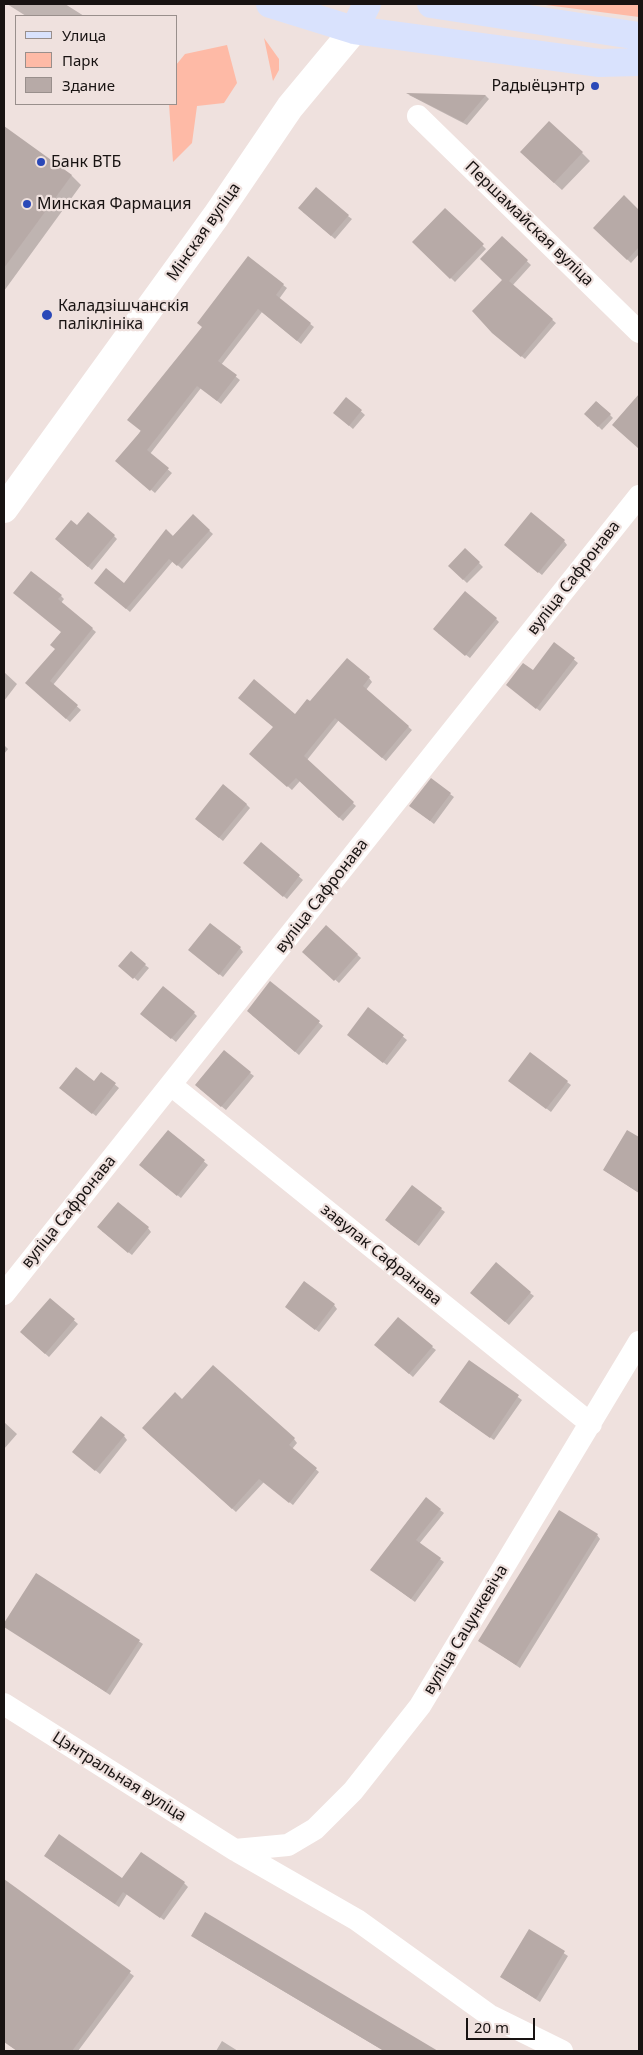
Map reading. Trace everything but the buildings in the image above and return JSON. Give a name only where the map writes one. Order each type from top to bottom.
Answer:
[{"type":"main road","points":[[270,4],[354,30],[600,63],[639,62]]},
{"type":"main road","name":"Мінская вуліца","points":[[354,30],[367,4]]},
{"type":"main road","points":[[431,4],[639,36]]},
{"type":"street","name":"Мінская вуліца","points":[[4,509],[216,216],[290,108],[354,30]]},
{"type":"street","name":"Першамайская вуліца","points":[[418,116],[639,332]]},
{"type":"street","name":"вуліца Сафронава","points":[[4,1294],[639,496]]},
{"type":"street","name":"завулак Сафранава","points":[[171,1085],[591,1424]]},
{"type":"street","name":"вуліца Сацункевіча","points":[[235,1850],[288,1845],[316,1829],[353,1790],[420,1706],[639,1342]]},
{"type":"street","name":"Цэнтральная вуліца","points":[[4,1704],[235,1850],[357,1920],[489,2015],[562,2051]]},
{"type":"green space","points":[[538,4],[639,4],[639,17]]},
{"type":"green space","points":[[264,38],[279,59],[279,70],[273,81]]},
{"type":"green space","points":[[227,45],[237,83],[224,103],[197,106],[192,143],[173,162],[169,105],[178,105],[178,63],[185,54]]},
{"type":"place","name":"Радыёцэнтр","points":[[595,86]]},
{"type":"place","name":"Банк ВТБ","points":[[41,162]]},
{"type":"place","name":"Минская Фармация","points":[[27,204]]},
{"type":"place","name":"Каладзішчанскія паліклініка","points":[[47,315]]}]
